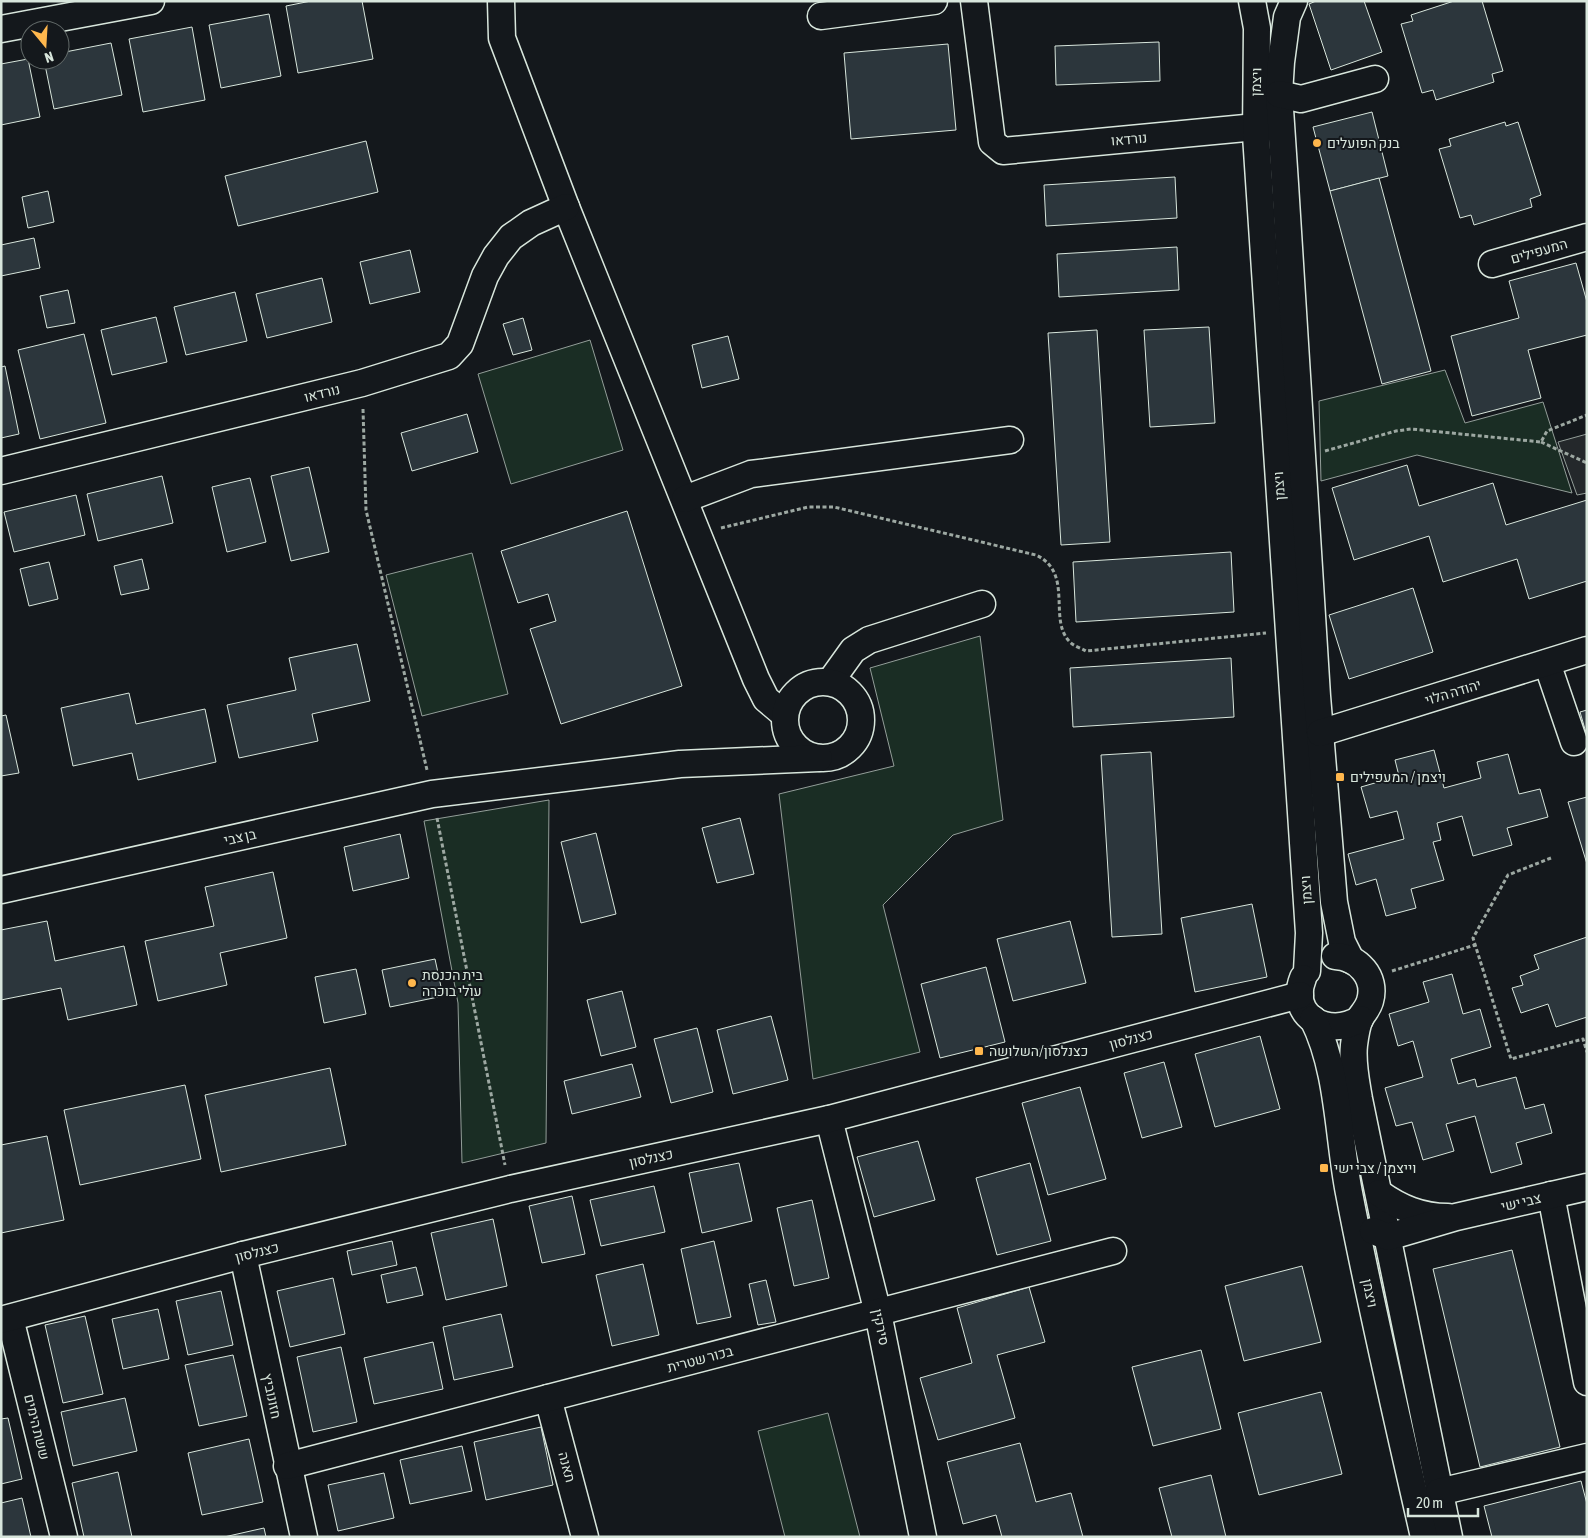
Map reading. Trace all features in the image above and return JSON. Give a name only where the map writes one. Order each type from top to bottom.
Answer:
[{"type":"street","points":[[1,29],[151,1]]},
{"type":"street","points":[[501,1],[499,7],[502,38],[566,207],[686,499],[756,679],[766,699],[785,721],[790,739],[797,748],[807,755],[819,758],[843,753],[853,744],[859,733],[862,720],[859,707],[853,696],[843,687],[830,682],[817,682],[805,686],[795,694],[788,704],[785,721],[777,740],[767,748],[738,761]]},
{"type":"street","points":[[821,16],[934,1]]},
{"type":"street","name":"נורדאו","points":[[974,1],[992,142],[1003,151],[1256,127]]},
{"type":"street","name":"ויצמן","points":[[1252,1],[1257,28],[1256,127],[1309,933],[1303,983]]},
{"type":"street","points":[[1264,1],[1274,3],[1289,1]]},
{"type":"street","name":"ויצמן","points":[[1294,1],[1287,17],[1280,62],[1279,94],[1301,458],[1334,902],[1342,942],[1351,960]]},
{"type":"street","points":[[1279,94],[1301,99],[1375,79]]},
{"type":"street","name":"נורדאו","points":[[1,471],[362,383],[449,356],[460,344],[485,276],[496,256],[511,237],[531,222],[566,207]]},
{"type":"street","name":"המעפילים","points":[[1492,264],[1587,237]]},
{"type":"street","points":[[686,499],[751,474],[1010,440]]},
{"type":"street","points":[[830,682],[853,650],[869,640],[982,604]]},
{"type":"street","name":"יהודה הלוי","points":[[1320,733],[1587,650]]},
{"type":"street","points":[[1547,663],[1574,742]]},
{"type":"street","name":"בן צבי","points":[[1,890],[432,794],[680,764],[819,758]]},
{"type":"street","points":[[1336,956],[1351,960],[1363,969],[1369,978],[1372,988],[1371,1000],[1360,1019],[1350,1025],[1336,1028],[1318,1023],[1302,1006],[1303,983],[1319,960],[1336,956]]},
{"type":"street","name":"כצנלסון","points":[[6,1319],[243,1255],[520,1187],[829,1119],[1303,983]]},
{"type":"street","name":"ויצמן","points":[[1313,1019],[1323,1042],[1330,1073],[1355,1224],[1424,1537]]},
{"type":"street","name":"ויצמן","points":[[1360,1019],[1354,1045],[1354,1066],[1449,1537]]},
{"type":"street","name":"סירקין","points":[[829,1119],[878,1313],[923,1537]]},
{"type":"street","name":"צבי ישי","points":[[1388,1238],[1456,1217],[1587,1187]]},
{"type":"street","name":"צבי ישי","points":[[1379,1193],[1397,1206],[1415,1212],[1435,1217],[1456,1217]]},
{"type":"street","points":[[1551,1195],[1587,1382]]},
{"type":"street","points":[[1355,1224],[1388,1238]]},
{"type":"street","name":"בכור שטרית","points":[[287,1466],[1113,1252]]},
{"type":"street","name":"חזונוביץ","points":[[243,1255],[287,1466],[304,1537]]},
{"type":"street","name":"ששת הימים","points":[[6,1319],[64,1537]]},
{"type":"street","name":"תאנה","points":[[548,1398],[585,1537]]},
{"type":"street","points":[[1439,1492],[1587,1457]]},
{"type":"path","points":[[1541,442],[1547,431],[1587,415]]},
{"type":"path","points":[[1301,458],[1396,431],[1412,430],[1541,442],[1587,463]]},
{"type":"path","points":[[699,534],[808,507],[834,507],[1036,555],[1048,560],[1055,571],[1064,634],[1071,643],[1086,651],[1289,631]]},
{"type":"path","points":[[1551,858],[1508,875],[1473,938],[1511,1059],[1583,1039],[1587,1052]]},
{"type":"path","points":[[1369,978],[1475,945]]},
{"type":"green space","points":[[590,340],[623,450],[511,484],[478,374]]},
{"type":"green space","points":[[1445,370],[1465,423],[1543,402],[1572,493],[1417,455],[1321,481],[1319,401]]},
{"type":"green space","points":[[472,553],[508,694],[422,716],[386,575]]},
{"type":"green space","points":[[980,636],[1003,820],[953,835],[883,905],[920,1052],[813,1079],[779,794],[894,766],[870,668]]},
{"type":"green space","points":[[549,800],[546,1143],[462,1163],[458,1003],[424,821]]},
{"type":"green space","points":[[828,1413],[860,1537],[785,1537],[758,1431]]},
{"type":"shaded area","points":[[1587,434],[1587,493],[1577,495],[1558,442]]},
{"type":"building","points":[[311,1],[362,1],[373,59],[298,73],[286,6]]},
{"type":"building","points":[[1316,1],[1364,1],[1382,52],[1331,70],[1309,4]]},
{"type":"building","points":[[1454,1],[1482,1],[1503,71],[1492,74],[1494,82],[1436,100],[1433,90],[1422,93],[1401,24],[1413,21],[1411,15]]},
{"type":"building","points":[[269,14],[281,76],[221,88],[209,25]]},
{"type":"building","points":[[192,27],[205,100],[143,112],[129,39]]},
{"type":"building","points":[[1159,42],[1160,81],[1056,85],[1055,46]]},
{"type":"building","points":[[111,43],[122,95],[54,109],[46,70],[70,70],[70,51]]},
{"type":"building","points":[[948,44],[956,130],[851,139],[844,53]]},
{"type":"building","points":[[20,60],[20,70],[30,70],[40,117],[1,125],[1,64]]},
{"type":"building","points":[[1372,112],[1388,176],[1330,191],[1313,127]]},
{"type":"building","points":[[1505,122],[1506,126],[1518,122],[1541,195],[1530,199],[1532,207],[1474,225],[1471,215],[1460,218],[1439,149],[1451,146],[1449,139]]},
{"type":"building","points":[[366,141],[378,192],[238,226],[225,176]]},
{"type":"building","points":[[1175,177],[1177,218],[1046,226],[1044,185]]},
{"type":"building","points":[[1379,178],[1431,371],[1382,384],[1330,191]]},
{"type":"building","points":[[48,191],[54,222],[28,228],[22,197]]},
{"type":"building","points":[[34,238],[40,268],[1,276],[1,245]]},
{"type":"building","points":[[1177,247],[1179,290],[1059,297],[1057,254]]},
{"type":"building","points":[[410,250],[420,292],[370,304],[360,262]]},
{"type":"building","points":[[1576,263],[1587,302],[1587,335],[1528,350],[1541,398],[1472,416],[1451,336],[1519,318],[1509,281]]},
{"type":"building","points":[[322,278],[332,322],[267,338],[256,294]]},
{"type":"building","points":[[68,290],[75,323],[47,328],[40,296]]},
{"type":"building","points":[[235,292],[247,341],[186,355],[174,307]]},
{"type":"building","points":[[156,317],[167,362],[112,375],[101,330]]},
{"type":"building","points":[[523,318],[532,350],[513,355],[503,324]]},
{"type":"building","points":[[1209,327],[1215,423],[1150,427],[1144,330]]},
{"type":"building","points":[[1097,330],[1110,542],[1061,545],[1048,333]]},
{"type":"building","points":[[84,334],[106,423],[40,439],[18,350]]},
{"type":"building","points":[[728,336],[739,379],[702,388],[692,345]]},
{"type":"building","points":[[5,366],[19,434],[1,438],[1,367]]},
{"type":"building","points":[[467,414],[478,452],[412,471],[401,433]]},
{"type":"building","points":[[1407,465],[1419,506],[1493,483],[1506,525],[1587,500],[1587,581],[1529,599],[1517,559],[1443,582],[1429,536],[1354,560],[1332,488]]},
{"type":"building","points":[[309,467],[329,552],[291,561],[271,476]]},
{"type":"building","points":[[162,476],[173,523],[98,541],[87,494]]},
{"type":"building","points":[[250,478],[266,542],[227,552],[212,487]]},
{"type":"building","points":[[76,495],[85,535],[14,552],[4,512]]},
{"type":"building","points":[[627,511],[682,686],[561,724],[530,629],[556,621],[548,594],[518,603],[501,551]]},
{"type":"building","points":[[1231,552],[1234,612],[1076,622],[1073,562]]},
{"type":"building","points":[[142,559],[149,589],[121,595],[114,566]]},
{"type":"building","points":[[49,562],[58,599],[29,606],[20,569]]},
{"type":"building","points":[[1413,588],[1433,652],[1349,679],[1329,615]]},
{"type":"building","points":[[357,644],[370,701],[312,714],[318,741],[239,758],[227,705],[296,690],[289,658]]},
{"type":"building","points":[[1231,658],[1234,717],[1073,727],[1070,668]]},
{"type":"building","points":[[129,693],[136,724],[205,709],[216,762],[138,780],[132,753],[73,766],[61,708]]},
{"type":"building","points":[[1587,710],[1587,736],[1580,712]]},
{"type":"building","points":[[6,715],[19,773],[1,776],[1,716]]},
{"type":"building","points":[[1434,750],[1444,788],[1481,778],[1477,762],[1508,754],[1519,794],[1540,789],[1548,817],[1507,828],[1512,845],[1473,856],[1462,816],[1437,823],[1441,840],[1433,842],[1444,880],[1411,889],[1416,908],[1386,916],[1376,879],[1356,885],[1348,854],[1404,839],[1397,811],[1370,818],[1361,787],[1399,776],[1395,760]]},
{"type":"building","points":[[1151,752],[1162,934],[1112,937],[1101,755]]},
{"type":"building","points":[[1587,797],[1587,864],[1568,802]]},
{"type":"building","points":[[740,818],[754,874],[717,883],[702,828]]},
{"type":"building","points":[[596,833],[616,914],[581,923],[561,842]]},
{"type":"building","points":[[400,834],[409,878],[353,891],[344,847]]},
{"type":"building","points":[[273,872],[287,938],[220,953],[227,985],[158,1001],[145,941],[214,926],[205,887]]},
{"type":"building","points":[[1252,904],[1267,977],[1195,992],[1181,918]]},
{"type":"building","points":[[47,921],[55,961],[124,946],[137,1005],[68,1020],[61,988],[1,1000],[1,930]]},
{"type":"building","points":[[1070,921],[1086,983],[1013,1001],[997,939]]},
{"type":"building","points":[[1587,937],[1587,1017],[1556,1027],[1548,1004],[1521,1013],[1512,988],[1523,985],[1520,976],[1539,969],[1534,955]]},
{"type":"building","name":"בית הכנסת עולי בוכרה","points":[[435,959],[443,996],[390,1007],[382,970]]},
{"type":"building","points":[[986,967],[1005,1042],[940,1058],[921,984]]},
{"type":"building","points":[[356,969],[366,1014],[324,1023],[315,977]]},
{"type":"building","points":[[1452,974],[1463,1014],[1480,1009],[1491,1047],[1451,1059],[1458,1084],[1475,1079],[1477,1087],[1516,1077],[1525,1109],[1544,1104],[1552,1133],[1516,1143],[1522,1164],[1491,1173],[1475,1116],[1446,1124],[1454,1151],[1423,1160],[1412,1122],[1396,1126],[1385,1088],[1423,1077],[1413,1041],[1398,1046],[1389,1014],[1429,1002],[1423,982]]},
{"type":"building","points":[[622,991],[636,1047],[601,1056],[587,1000]]},
{"type":"building","points":[[771,1016],[788,1080],[733,1094],[717,1030]]},
{"type":"building","points":[[697,1028],[713,1092],[671,1103],[654,1039]]},
{"type":"building","points":[[1260,1036],[1280,1109],[1215,1127],[1195,1054]]},
{"type":"building","points":[[1164,1062],[1182,1127],[1142,1138],[1124,1073]]},
{"type":"building","points":[[632,1064],[641,1097],[572,1114],[564,1081]]},
{"type":"building","points":[[330,1068],[346,1145],[221,1172],[205,1095]]},
{"type":"building","points":[[185,1085],[201,1159],[80,1185],[64,1110]]},
{"type":"building","points":[[1080,1087],[1106,1179],[1048,1195],[1022,1103]]},
{"type":"building","points":[[47,1136],[64,1220],[1,1233],[1,1145]]},
{"type":"building","points":[[918,1141],[935,1200],[874,1217],[857,1157]]},
{"type":"building","points":[[739,1163],[752,1221],[702,1233],[689,1173]]},
{"type":"building","points":[[1030,1163],[1051,1241],[997,1255],[976,1178]]},
{"type":"building","points":[[654,1186],[665,1232],[601,1246],[590,1200]]},
{"type":"building","points":[[572,1196],[585,1254],[542,1263],[529,1206]]},
{"type":"building","points":[[812,1200],[829,1278],[794,1286],[777,1208]]},
{"type":"building","points":[[493,1219],[507,1286],[446,1300],[431,1233]]},
{"type":"building","points":[[392,1241],[397,1265],[352,1275],[347,1251]]},
{"type":"building","points":[[714,1241],[731,1317],[697,1324],[681,1249]]},
{"type":"building","points":[[1512,1250],[1560,1447],[1480,1467],[1433,1269]]},
{"type":"building","points":[[643,1264],[659,1335],[612,1346],[596,1275]]},
{"type":"building","points":[[1302,1266],[1321,1342],[1244,1361],[1225,1286]]},
{"type":"building","points":[[416,1267],[423,1295],[387,1303],[381,1275]]},
{"type":"building","points":[[333,1278],[345,1334],[290,1347],[277,1291]]},
{"type":"building","points":[[766,1280],[776,1322],[758,1325],[749,1284]]},
{"type":"building","points":[[1029,1287],[1045,1342],[997,1355],[1015,1418],[938,1440],[920,1378],[972,1363],[957,1308]]},
{"type":"building","points":[[221,1291],[233,1345],[188,1355],[176,1301]]},
{"type":"building","points":[[158,1309],[169,1359],[123,1369],[112,1319]]},
{"type":"building","points":[[501,1314],[513,1367],[454,1380],[443,1327]]},
{"type":"building","points":[[85,1316],[103,1394],[63,1403],[45,1325]]},
{"type":"building","points":[[433,1342],[443,1389],[374,1404],[364,1358]]},
{"type":"building","points":[[341,1347],[357,1422],[313,1432],[297,1357]]},
{"type":"building","points":[[1201,1350],[1221,1429],[1153,1446],[1132,1367]]},
{"type":"building","points":[[233,1355],[247,1416],[199,1426],[185,1365]]},
{"type":"building","points":[[1321,1392],[1342,1474],[1259,1495],[1238,1413]]},
{"type":"building","points":[[125,1398],[137,1451],[73,1466],[61,1412]]},
{"type":"building","points":[[8,1418],[22,1479],[1,1484],[1,1419]]},
{"type":"building","points":[[541,1427],[553,1485],[486,1500],[474,1442]]},
{"type":"building","points":[[249,1439],[263,1502],[202,1515],[188,1453]]},
{"type":"building","points":[[1020,1443],[1036,1502],[1071,1493],[1083,1537],[1002,1537],[996,1515],[963,1524],[947,1462]]},
{"type":"building","points":[[462,1446],[472,1491],[410,1504],[400,1460]]},
{"type":"building","points":[[118,1472],[132,1537],[84,1537],[72,1483]]},
{"type":"building","points":[[384,1473],[394,1518],[338,1531],[328,1485]]},
{"type":"building","points":[[1211,1475],[1226,1537],[1172,1537],[1159,1488]]},
{"type":"building","points":[[1581,1481],[1587,1504],[1587,1537],[1492,1537],[1484,1506]]},
{"type":"building","points":[[22,1498],[31,1537],[1,1537],[1,1503]]},
{"type":"building","points":[[264,1528],[266,1537],[224,1537]]},
{"type":"place","name":"בנק הפועלים","points":[[1317,143]]},
{"type":"place","name":"ויצמן / המעפילים","points":[[1340,777]]},
{"type":"place","name":"בית הכנסת עולי בוכרה","points":[[412,983]]},
{"type":"place","name":"כצנלסון/השלושה","points":[[979,1051]]},
{"type":"place","name":"וייצמן / צבי ישי","points":[[1324,1168]]}]
